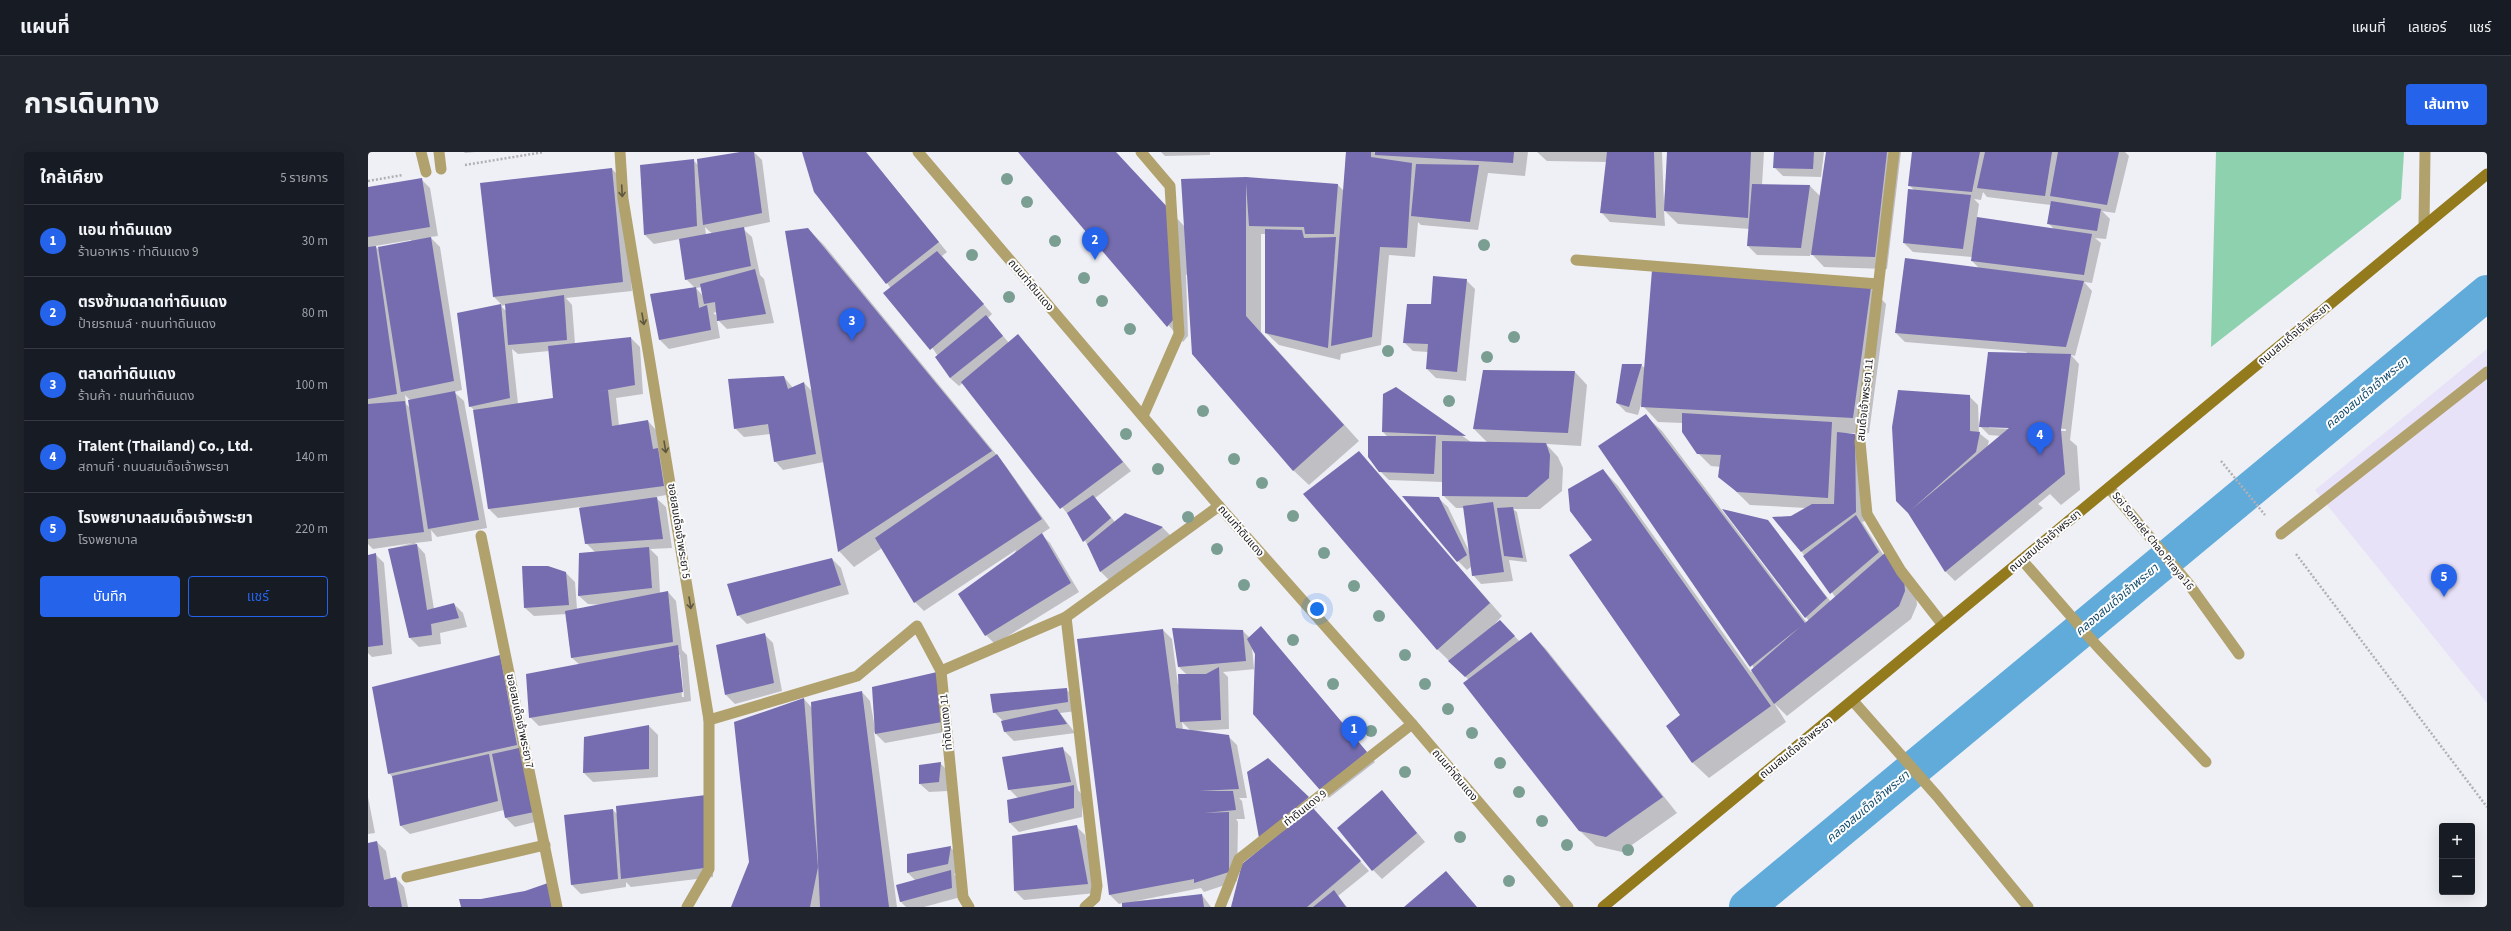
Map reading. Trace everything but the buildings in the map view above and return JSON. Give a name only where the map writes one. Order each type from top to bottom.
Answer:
[{"type":"main road","name":"ถนนสมเด็จเจ้าพระยา","points":[[1603,907],[2487,174]]},
{"type":"street","points":[[421,152],[426,172]]},
{"type":"street","points":[[439,152],[441,169]]},
{"type":"street","name":"ซอยสมเด็จเจ้าพระยา 5","points":[[620,152],[623,199],[709,720],[709,869],[687,907]]},
{"type":"street","name":"ถนนท่าดินแดง","points":[[918,152],[1219,506],[1412,724],[1568,907]]},
{"type":"street","points":[[1141,152],[1170,186],[1179,334],[1143,416]]},
{"type":"street","name":"สมเด็จเจ้าพระยา 11","points":[[1894,152],[1860,442],[1867,514],[1901,571],[1943,625]]},
{"type":"street","points":[[2424,226],[2425,152]]},
{"type":"street","points":[[1576,260],[1878,284]]},
{"type":"street","points":[[2281,534],[2487,372]]},
{"type":"street","name":"Soi Somdet Chao Piraya 16","points":[[2109,488],[2150,540],[2188,583],[2239,654]]},
{"type":"street","points":[[709,720],[857,676],[917,626],[941,671],[1066,617],[1219,506]]},
{"type":"street","name":"ซอยสมเด็จเจ้าพระยา 7","points":[[481,536],[557,907]]},
{"type":"street","points":[[2022,560],[2097,646],[2206,762]]},
{"type":"street","points":[[1066,617],[1097,886],[1095,898],[1085,907]]},
{"type":"street","name":"ท่าดินแดง 11","points":[[941,671],[963,897],[969,907]]},
{"type":"street","points":[[1853,701],[1937,796],[2028,907]]},
{"type":"street","name":"ท่าดินแดง 9","points":[[1220,907],[1239,859],[1412,724]]},
{"type":"street","points":[[407,878],[545,845]]},
{"type":"path","points":[[441,169],[544,152]]},
{"type":"path","points":[[368,181],[426,172]]},
{"type":"path","points":[[2221,461],[2281,534],[2487,807]]},
{"type":"shaded area","points":[[2487,349],[2487,703],[2315,490]]},
{"type":"green space","points":[[2216,152],[2404,152],[2401,199],[2211,347]]},
{"type":"waterway","name":"คลองสมเด็จเจ้าพระยา","points":[[1747,907],[2487,293]]},
{"type":"place","name":"ตรงข้ามตลาดท่าดินแดง","points":[[1095,260]]},
{"type":"place","name":"ตลาดท่าดินแดง","points":[[852,341]]},
{"type":"place","name":"iTalent (Thailand) Co., Ltd.","points":[[2040,455]]},
{"type":"place","name":"โรงพยาบาลสมเด็จเจ้าพระยา","points":[[2444,597]]},
{"type":"place","name":"แอน ท่าดินแดง","points":[[1354,749]]}]
